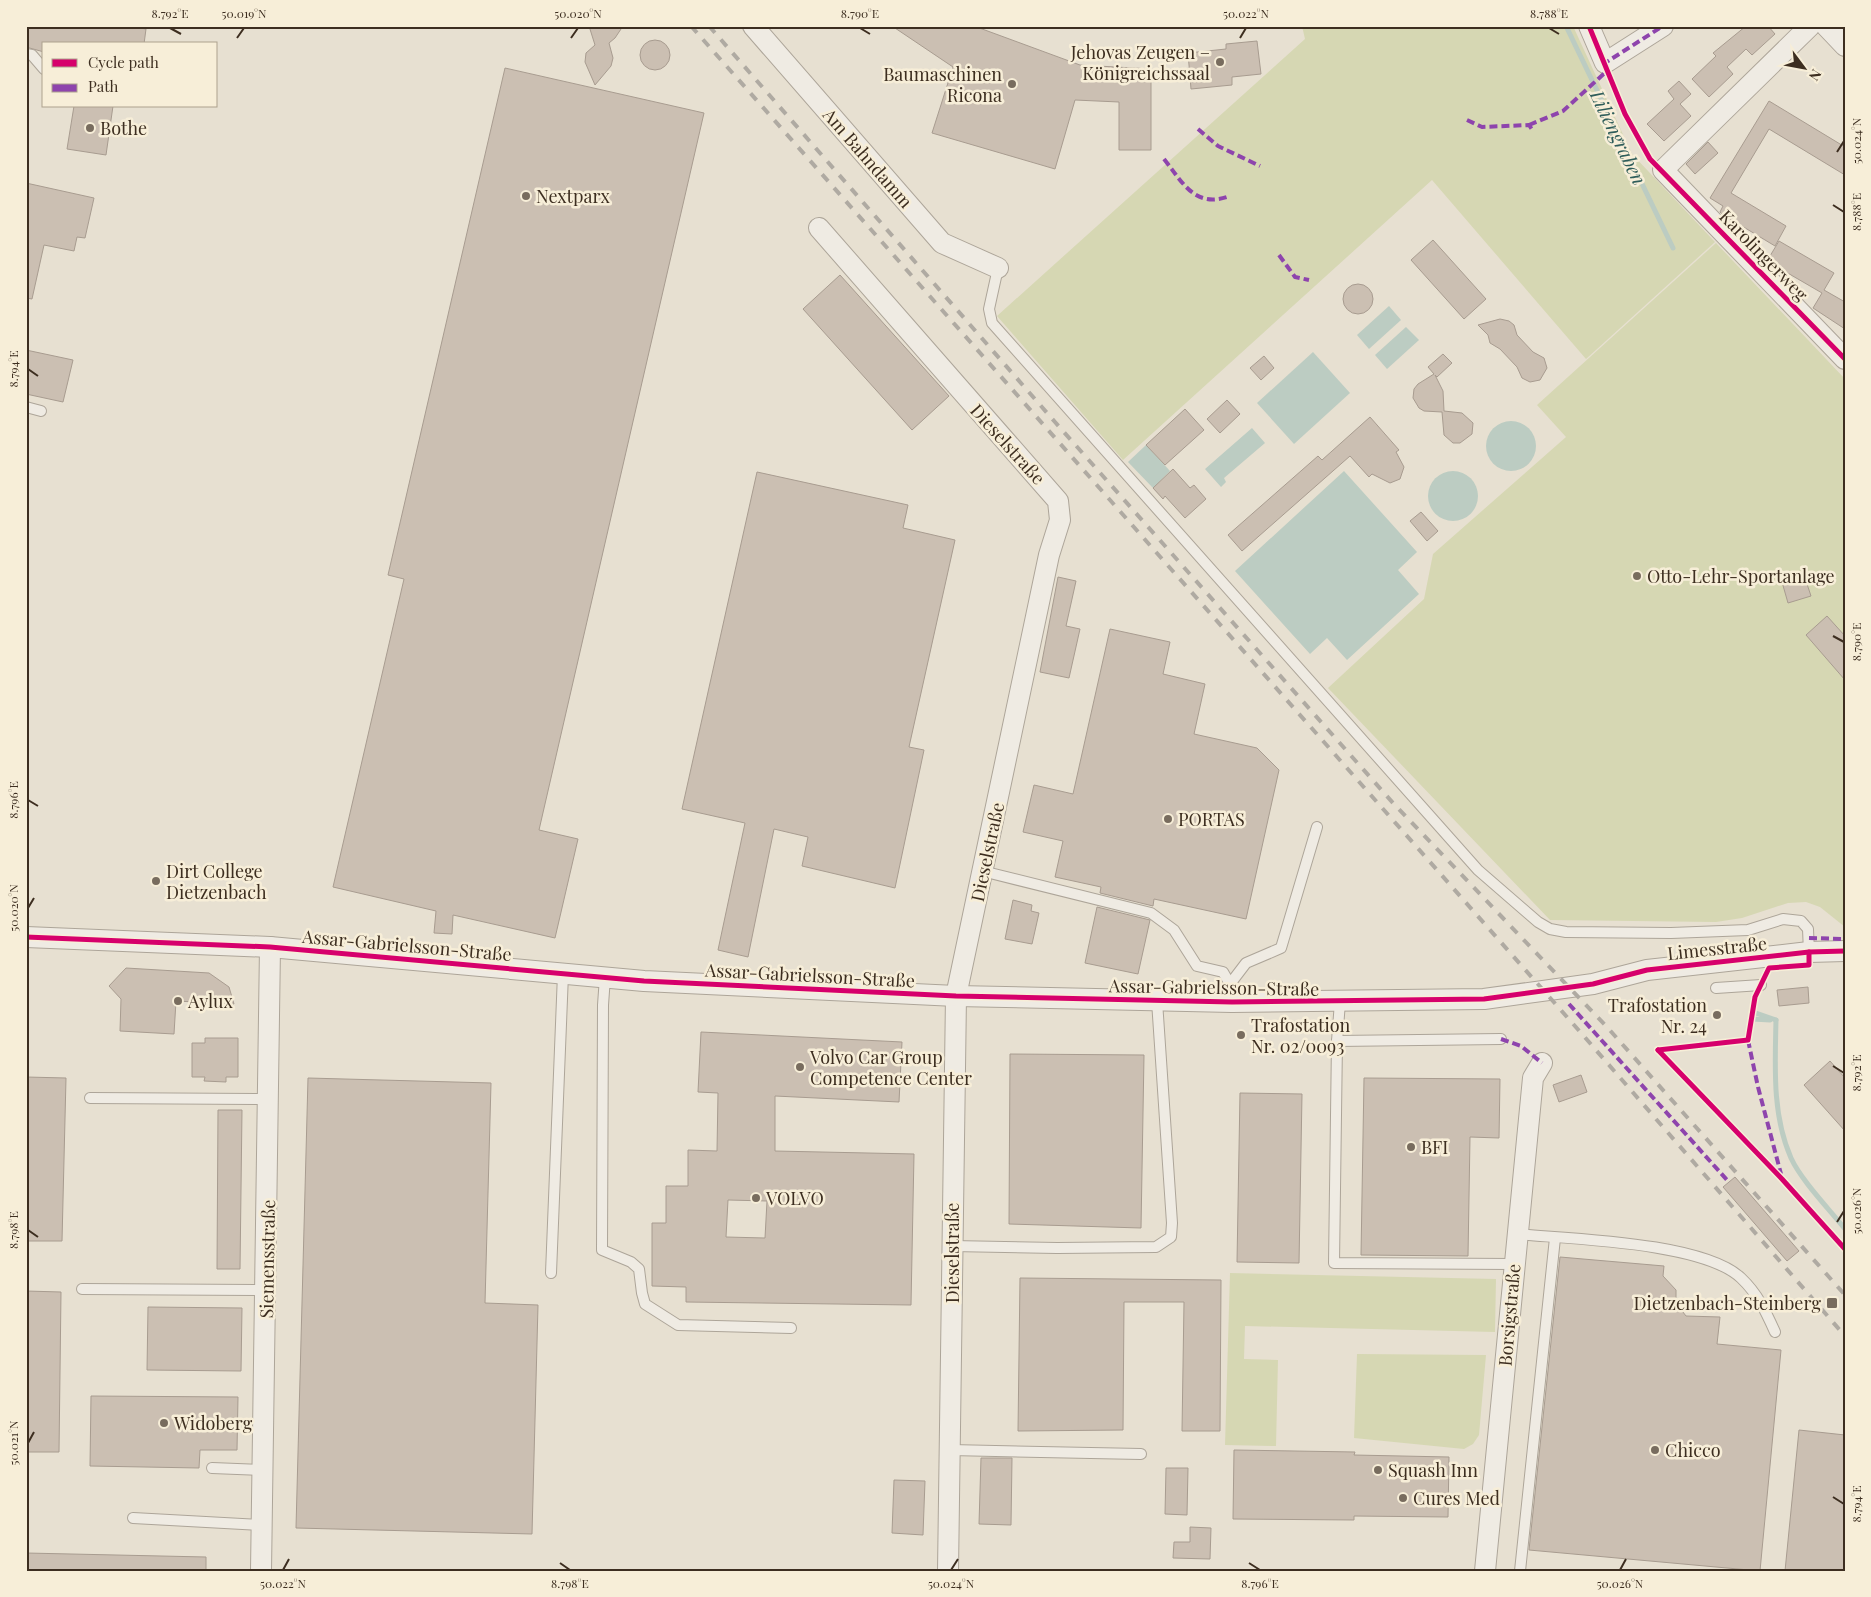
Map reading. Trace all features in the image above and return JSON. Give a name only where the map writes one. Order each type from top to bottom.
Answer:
[{"type":"street","name":"Am Bahndamm","points":[[753,26],[942,243],[998,268]]},
{"type":"street","points":[[1589,26],[1605,63],[1663,26]]},
{"type":"street","name":"Karolingerweg","points":[[1810,26],[1662,170],[1845,359]]},
{"type":"street","points":[[1826,26],[1845,46]]},
{"type":"street","name":"Dieselstraße","points":[[819,228],[1058,501],[1060,520],[1049,555],[956,996],[948,1571]]},
{"type":"street","name":"Assar-Gabrielsson-Straße","points":[[26,936],[270,947],[562,974],[956,996],[1157,1001],[1231,993],[1340,1002],[1484,1000],[1593,984]]},
{"type":"street","name":"Siemensstraße","points":[[261,1571],[267,1290],[270,947]]},
{"type":"street","name":"Limesstraße","points":[[1593,984],[1647,970],[1809,952],[1845,951]]},
{"type":"street","name":"Borsigstraße","points":[[1485,1571],[1513,1264],[1533,1078],[1542,1063]]},
{"type":"lane","points":[[26,54],[32,55],[42,67]]},
{"type":"lane","points":[[998,268],[989,309],[992,323],[1478,870],[1538,922],[1550,929],[1566,932],[1671,932],[1748,930],[1783,919],[1802,921],[1808,929],[1809,952]]},
{"type":"lane","points":[[26,407],[41,411]]},
{"type":"lane","points":[[1231,993],[1246,963],[1281,948],[1317,827]]},
{"type":"lane","points":[[982,871],[1151,913],[1174,930],[1197,966],[1223,972],[1231,993]]},
{"type":"lane","points":[[551,1273],[562,974]]},
{"type":"lane","points":[[605,977],[603,1005],[602,1250],[631,1262],[639,1269],[642,1293],[646,1304],[678,1325],[791,1328]]},
{"type":"lane","points":[[1716,988],[1761,985]]},
{"type":"lane","points":[[952,1246],[1156,1247],[1171,1237],[1172,1222],[1157,1001]]},
{"type":"lane","points":[[1340,1002],[1337,1041],[1334,1263],[1513,1264]]},
{"type":"lane","points":[[1337,1041],[1501,1039]]},
{"type":"lane","points":[[90,1098],[268,1099]]},
{"type":"lane","points":[[1516,1234],[1662,1248],[1716,1263],[1740,1277],[1762,1302],[1776,1332]]},
{"type":"lane","points":[[1520,1571],[1555,1238]]},
{"type":"lane","points":[[82,1289],[267,1290]]},
{"type":"lane","points":[[950,1450],[1141,1454]]},
{"type":"lane","points":[[212,1468],[263,1470]]},
{"type":"lane","points":[[133,1518],[262,1525]]},
{"type":"green space","points":[[1302,26],[1573,26],[1632,154],[1715,242],[1586,359],[1432,180],[1123,460],[997,316],[1305,39]]},
{"type":"green space","name":"Otto-Lehr-Sportanlage","points":[[1716,243],[1845,379],[1845,927],[1820,907],[1806,902],[1788,903],[1742,918],[1716,922],[1550,920],[1328,688],[1424,599],[1433,554],[1566,437],[1537,405]]},
{"type":"green space","points":[[1230,1273],[1496,1279],[1495,1332],[1245,1326],[1244,1359],[1278,1360],[1276,1446],[1225,1445]]},
{"type":"green space","points":[[1357,1354],[1486,1355],[1479,1435],[1473,1444],[1464,1449],[1354,1438]]},
{"type":"shaded area","points":[[1389,306],[1401,320],[1369,349],[1357,335]]},
{"type":"shaded area","points":[[1406,327],[1419,340],[1387,369],[1375,355]]},
{"type":"shaded area","points":[[1313,352],[1350,393],[1294,444],[1257,403]]},
{"type":"shaded area","points":[[1506,421],[1516,421],[1529,428],[1536,441],[1536,451],[1529,464],[1516,471],[1506,471],[1497,467],[1490,460],[1486,451],[1486,441],[1490,432],[1497,425]]},
{"type":"shaded area","points":[[1252,428],[1265,443],[1224,478],[1226,482],[1221,487],[1205,469]]},
{"type":"shaded area","points":[[1146,445],[1170,471],[1153,488],[1128,462]]},
{"type":"shaded area","points":[[1344,471],[1417,552],[1398,570],[1419,594],[1347,660],[1327,638],[1310,654],[1235,571]]},
{"type":"shaded area","points":[[1448,471],[1458,471],[1471,478],[1478,491],[1478,501],[1471,514],[1458,521],[1448,521],[1439,517],[1432,510],[1428,501],[1428,491],[1432,482],[1439,475]]},
{"type":"building","points":[[26,26],[128,26],[146,29],[144,42],[42,42],[42,51],[26,47]]},
{"type":"building","points":[[589,26],[623,26],[609,43],[613,58],[611,66],[595,85],[585,62],[586,53],[595,45]]},
{"type":"building","name":"Baumaschinen Ricona","points":[[892,26],[974,26],[1080,65],[1151,69],[1151,150],[1119,150],[1119,102],[1075,100],[1055,169],[932,133],[953,67]]},
{"type":"building","points":[[1746,26],[1768,26],[1775,34],[1752,55],[1746,49],[1727,67],[1733,74],[1709,97],[1692,79],[1716,56],[1713,53]]},
{"type":"building","points":[[655,40],[665,45],[670,55],[665,65],[655,70],[645,65],[640,55],[645,45]]},
{"type":"building","points":[[1257,41],[1261,74],[1232,77],[1232,85],[1191,89],[1188,53],[1226,49],[1226,44]]},
{"type":"building","points":[[505,68],[704,113],[539,830],[578,839],[555,938],[453,915],[452,934],[434,933],[436,911],[333,887],[404,579],[388,575]]},
{"type":"building","points":[[1679,81],[1691,94],[1680,104],[1691,116],[1664,141],[1647,124],[1674,99],[1668,91]]},
{"type":"building","points":[[1769,101],[1845,147],[1845,175],[1769,129],[1731,193],[1786,226],[1775,246],[1722,214],[1720,212],[1723,206],[1710,198]]},
{"type":"building","name":"Bothe","points":[[74,108],[113,108],[106,155],[67,149]]},
{"type":"building","points":[[1708,142],[1718,153],[1695,174],[1686,164]]},
{"type":"building","points":[[26,183],[94,198],[85,238],[77,237],[74,251],[44,245],[32,299],[26,298]]},
{"type":"building","points":[[1433,240],[1486,299],[1464,319],[1411,260]]},
{"type":"building","points":[[1779,241],[1834,273],[1824,290],[1845,302],[1845,329],[1813,308],[1822,293],[1767,261]]},
{"type":"building","points":[[840,275],[949,396],[912,430],[803,309]]},
{"type":"building","points":[[1358,284],[1369,288],[1373,299],[1369,310],[1358,314],[1347,310],[1343,299],[1347,288]]},
{"type":"building","points":[[1500,319],[1509,321],[1514,325],[1517,335],[1533,352],[1544,358],[1547,368],[1540,380],[1530,382],[1522,378],[1517,367],[1500,349],[1490,343],[1488,335],[1478,325]]},
{"type":"building","points":[[26,350],[73,360],[63,402],[26,394]]},
{"type":"building","points":[[1443,354],[1452,363],[1437,377],[1435,375],[1443,391],[1444,411],[1462,413],[1473,423],[1472,434],[1460,443],[1453,443],[1444,435],[1442,412],[1424,411],[1419,408],[1413,398],[1414,389],[1418,384],[1434,374],[1428,367]]},
{"type":"building","points":[[1264,356],[1274,368],[1261,380],[1250,368]]},
{"type":"building","points":[[1227,400],[1240,414],[1220,433],[1207,419]]},
{"type":"building","points":[[1185,409],[1204,430],[1165,465],[1146,445]]},
{"type":"building","points":[[1370,417],[1399,450],[1396,452],[1404,467],[1400,479],[1390,483],[1372,474],[1369,477],[1350,456],[1242,551],[1228,535],[1318,456],[1322,460]]},
{"type":"building","points":[[1173,469],[1190,488],[1194,485],[1206,499],[1185,518],[1165,496],[1163,499],[1153,488]]},
{"type":"building","points":[[757,472],[908,505],[903,528],[955,540],[909,747],[924,750],[895,888],[802,866],[808,837],[774,829],[748,957],[718,950],[745,823],[682,809]]},
{"type":"building","points":[[1421,512],[1438,531],[1427,541],[1410,521]]},
{"type":"building","points":[[1804,575],[1811,596],[1788,603],[1782,582]]},
{"type":"building","points":[[1058,577],[1076,581],[1066,626],[1080,629],[1069,678],[1040,672]]},
{"type":"building","points":[[1827,616],[1845,636],[1845,680],[1806,635]]},
{"type":"building","name":"PORTAS","points":[[1110,629],[1170,642],[1163,674],[1205,684],[1194,734],[1257,748],[1279,770],[1246,919],[1154,899],[1153,906],[1100,893],[1101,887],[1055,877],[1063,841],[1023,832],[1034,785],[1073,794]]},
{"type":"building","points":[[1013,900],[1032,905],[1031,911],[1039,913],[1032,944],[1005,939]]},
{"type":"building","points":[[1097,907],[1150,920],[1138,974],[1085,963]]},
{"type":"building","name":"Aylux","points":[[126,968],[209,973],[229,987],[234,1004],[176,1001],[174,1034],[120,1031],[121,999],[109,986]]},
{"type":"building","points":[[1808,987],[1809,1003],[1779,1006],[1777,990]]},
{"type":"building","points":[[701,1032],[902,1042],[899,1102],[775,1096],[775,1151],[914,1154],[911,1305],[686,1302],[686,1287],[652,1286],[652,1223],[666,1223],[666,1186],[688,1186],[688,1150],[717,1151],[718,1093],[698,1092]],"holes":[[[728,1200],[767,1201],[765,1238],[726,1237]]]},
{"type":"building","points":[[205,1038],[238,1038],[238,1077],[226,1077],[226,1082],[204,1081],[205,1077],[192,1077],[192,1043],[205,1043]]},
{"type":"building","points":[[1010,1054],[1144,1055],[1141,1228],[1009,1224]]},
{"type":"building","points":[[1830,1061],[1845,1078],[1845,1131],[1804,1085]]},
{"type":"building","points":[[1581,1075],[1587,1092],[1559,1102],[1553,1085]]},
{"type":"building","points":[[26,1077],[66,1078],[62,1241],[26,1241]]},
{"type":"building","points":[[308,1078],[491,1083],[485,1303],[538,1305],[532,1534],[296,1528]]},
{"type":"building","points":[[1364,1078],[1500,1079],[1499,1138],[1470,1137],[1468,1256],[1361,1255]]},
{"type":"building","points":[[1240,1093],[1302,1094],[1299,1263],[1237,1262]]},
{"type":"building","points":[[218,1110],[242,1110],[240,1269],[217,1269]]},
{"type":"building","points":[[1735,1177],[1799,1251],[1787,1261],[1723,1187]]},
{"type":"building","name":"Chicco","points":[[1560,1257],[1664,1266],[1663,1276],[1676,1290],[1676,1303],[1686,1316],[1720,1317],[1717,1344],[1781,1350],[1760,1571],[1529,1550]]},
{"type":"building","points":[[1020,1278],[1221,1280],[1220,1431],[1182,1431],[1184,1302],[1124,1302],[1123,1430],[1018,1431]]},
{"type":"building","points":[[26,1291],[61,1292],[59,1452],[26,1452]]},
{"type":"building","points":[[148,1307],[242,1308],[241,1371],[147,1370]]},
{"type":"building","name":"Widoberg","points":[[91,1396],[238,1397],[237,1450],[200,1450],[199,1468],[90,1466]]},
{"type":"building","points":[[1799,1430],[1845,1435],[1845,1571],[1785,1571]]},
{"type":"building","points":[[1234,1450],[1355,1452],[1354,1455],[1449,1457],[1448,1517],[1354,1516],[1354,1520],[1233,1519]]},
{"type":"building","points":[[981,1458],[1012,1458],[1011,1525],[979,1524]]},
{"type":"building","points":[[1166,1468],[1188,1468],[1187,1515],[1165,1514]]},
{"type":"building","points":[[894,1480],[925,1481],[923,1535],[892,1533]]},
{"type":"building","points":[[1190,1527],[1211,1528],[1210,1559],[1173,1558],[1174,1542],[1190,1542]]},
{"type":"building","points":[[26,1553],[206,1557],[206,1571],[26,1571]]},
{"type":"waterway","name":"Liliengraben","points":[[1566,26],[1673,248]]},
{"type":"waterway","points":[[1753,1012],[1776,1020]]},
{"type":"waterway","points":[[1753,1019],[1770,1020]]},
{"type":"waterway","points":[[1776,1020],[1776,1090],[1780,1125],[1785,1142],[1801,1176],[1845,1229]]},
{"type":"railway","points":[[691,26],[1582,1034],[1845,1336]]},
{"type":"railway","points":[[709,26],[1055,422],[1393,803],[1607,1027],[1845,1295]]},
{"type":"marked path","points":[[1604,60],[1605,63],[1663,26]]},
{"type":"marked path","points":[[1529,125],[1563,111],[1608,70]]},
{"type":"marked path","points":[[1467,120],[1482,127],[1529,125],[1533,131]]},
{"type":"marked path","points":[[1198,129],[1218,146],[1260,166]]},
{"type":"marked path","points":[[1164,159],[1184,185],[1199,196],[1208,199],[1230,196]]},
{"type":"marked path","points":[[1279,255],[1295,277],[1309,280]]},
{"type":"marked path","points":[[1809,938],[1845,939]]},
{"type":"marked path","points":[[1569,1004],[1727,1180]]},
{"type":"marked path","points":[[1501,1039],[1521,1046],[1542,1063]]},
{"type":"marked path","points":[[1748,1040],[1758,1087],[1781,1174]]},
{"type":"cycle path","points":[[1589,26],[1625,114],[1650,159],[1845,359]]},
{"type":"cycle path","points":[[26,937],[270,947],[644,981],[956,996],[1232,1002],[1484,999],[1593,984],[1647,970],[1809,952],[1845,951]]},
{"type":"cycle path","points":[[1658,1050],[1748,1040],[1755,997],[1769,968],[1809,965],[1809,952]]},
{"type":"cycle path","points":[[1658,1050],[1782,1179],[1845,1249]]},
{"type":"place","name":"Jehovas Zeugen – Königreichssaal","points":[[1220,62]]},
{"type":"place","name":"Baumaschinen Ricona","points":[[1012,84]]},
{"type":"place","name":"Bothe","points":[[90,128]]},
{"type":"place","name":"Nextparx","points":[[526,196]]},
{"type":"place","name":"Otto-Lehr-Sportanlage","points":[[1637,576]]},
{"type":"place","name":"PORTAS","points":[[1168,819]]},
{"type":"place","name":"Dirt College Dietzenbach","points":[[156,881]]},
{"type":"place","name":"Aylux","points":[[178,1001]]},
{"type":"place","name":"Trafostation Nr. 24","points":[[1717,1015]]},
{"type":"place","name":"Trafostation Nr. 02/0093","points":[[1241,1035]]},
{"type":"place","name":"Volvo Car Group Competence Center","points":[[800,1067]]},
{"type":"place","name":"BFI","points":[[1411,1147]]},
{"type":"place","name":"VOLVO","points":[[756,1198]]},
{"type":"place","name":"Dietzenbach-Steinberg","points":[[1832,1303]]},
{"type":"place","name":"Widoberg","points":[[164,1423]]},
{"type":"place","name":"Chicco","points":[[1655,1450]]},
{"type":"place","name":"Squash Inn","points":[[1378,1470]]},
{"type":"place","name":"Cures Med","points":[[1403,1498]]}]
